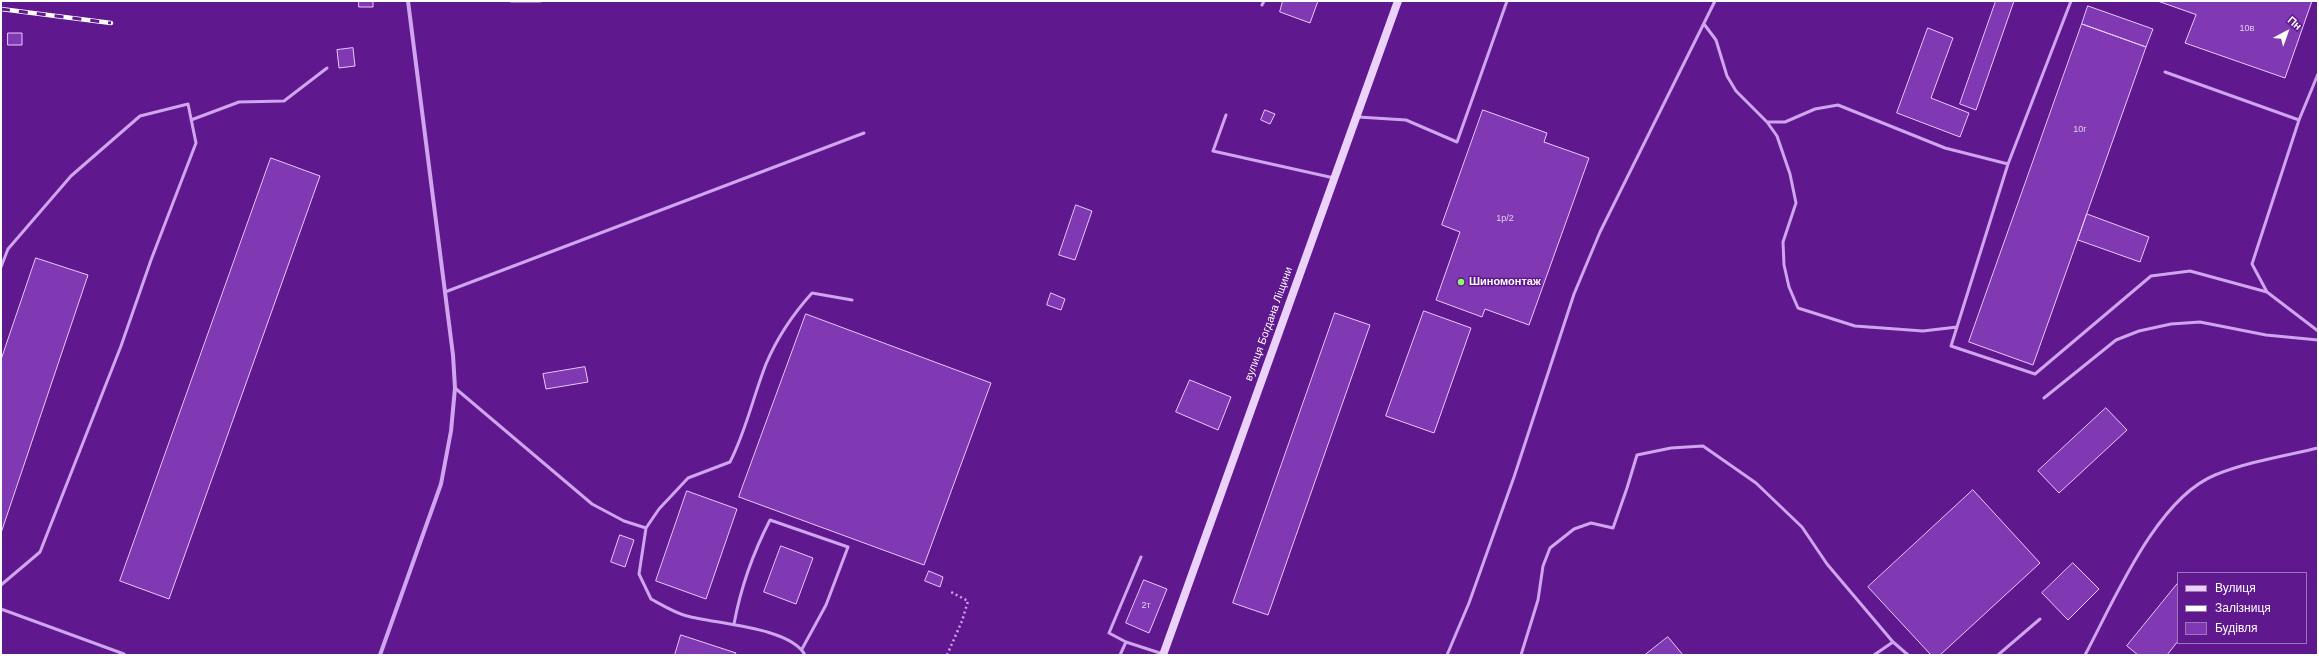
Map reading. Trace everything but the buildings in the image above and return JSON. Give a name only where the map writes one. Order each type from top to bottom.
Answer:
[{"type":"main road","name":"вулиця Богдана Ліщини","points":[[1163,655],[1398,1]]},
{"type":"street","points":[[380,655],[441,484],[451,431],[455,388],[453,355],[408,1]]},
{"type":"lane","points":[[511,1],[540,1]]},
{"type":"lane","points":[[1262,5],[1264,1]]},
{"type":"lane","points":[[1356,117],[1406,120],[1457,142],[1507,1]]},
{"type":"lane","points":[[1447,655],[1469,603],[1514,477],[1574,294],[1600,232],[1715,1]]},
{"type":"lane","points":[[2071,1],[2008,164],[1951,346],[2035,374],[2151,276],[2190,271],[2267,292],[2318,331]]},
{"type":"lane","points":[[1704,24],[1716,40],[1727,76],[1736,91],[1747,105],[1767,122],[1777,136],[1790,174],[1796,203],[1784,242],[1784,265],[1789,287],[1798,308],[1855,326],[1923,331],[1956,327]]},
{"type":"lane","points":[[191,120],[239,102],[284,101],[327,68]]},
{"type":"lane","points":[[2165,72],[2299,120]]},
{"type":"lane","points":[[2267,292],[2252,264],[2299,120],[2318,74]]},
{"type":"lane","points":[[1,267],[8,249],[71,176],[140,116],[188,104],[196,143],[151,260],[121,346],[40,552],[1,585]]},
{"type":"lane","points":[[1767,122],[1785,122],[1815,109],[1838,106],[1945,148],[2008,164]]},
{"type":"lane","points":[[1226,115],[1213,152],[1334,178]]},
{"type":"lane","points":[[445,292],[864,133]]},
{"type":"lane","points":[[805,655],[802,649],[775,634],[734,624],[687,616],[650,600],[640,574],[646,528],[659,509],[688,478],[730,462],[740,442],[766,364],[780,336],[798,308],[812,293],[852,300]]},
{"type":"lane","points":[[2044,398],[2116,340],[2139,331],[2171,324],[2200,322],[2266,335],[2318,340]]},
{"type":"lane","points":[[455,388],[592,504],[624,521],[646,528]]},
{"type":"lane","points":[[1521,655],[1538,600],[1543,566],[1550,548],[1574,529],[1591,523],[1612,528],[1628,488],[1636,455],[1671,448],[1697,446],[1703,446],[1756,483],[1778,502],[1802,527],[1827,564],[1893,642],[1908,655]]},
{"type":"lane","points":[[2086,655],[2148,537],[2162,518],[2187,493],[2214,475],[2318,448]]},
{"type":"lane","points":[[734,624],[740,592],[755,549],[770,520],[848,547],[826,605],[802,649]]},
{"type":"lane","points":[[1141,557],[1109,633],[1126,642],[1163,655]]},
{"type":"lane","points":[[1,609],[124,654]]},
{"type":"lane","points":[[1998,655],[2040,619]]},
{"type":"lane","points":[[1120,655],[1126,642]]},
{"type":"lane","points":[[1874,655],[1893,642]]},
{"type":"path","points":[[947,655],[962,621],[968,601],[949,591]]},
{"type":"railway","points":[[1,9],[111,23]]},
{"type":"place","name":"Шиномонтаж","points":[[1461,282]]}]
